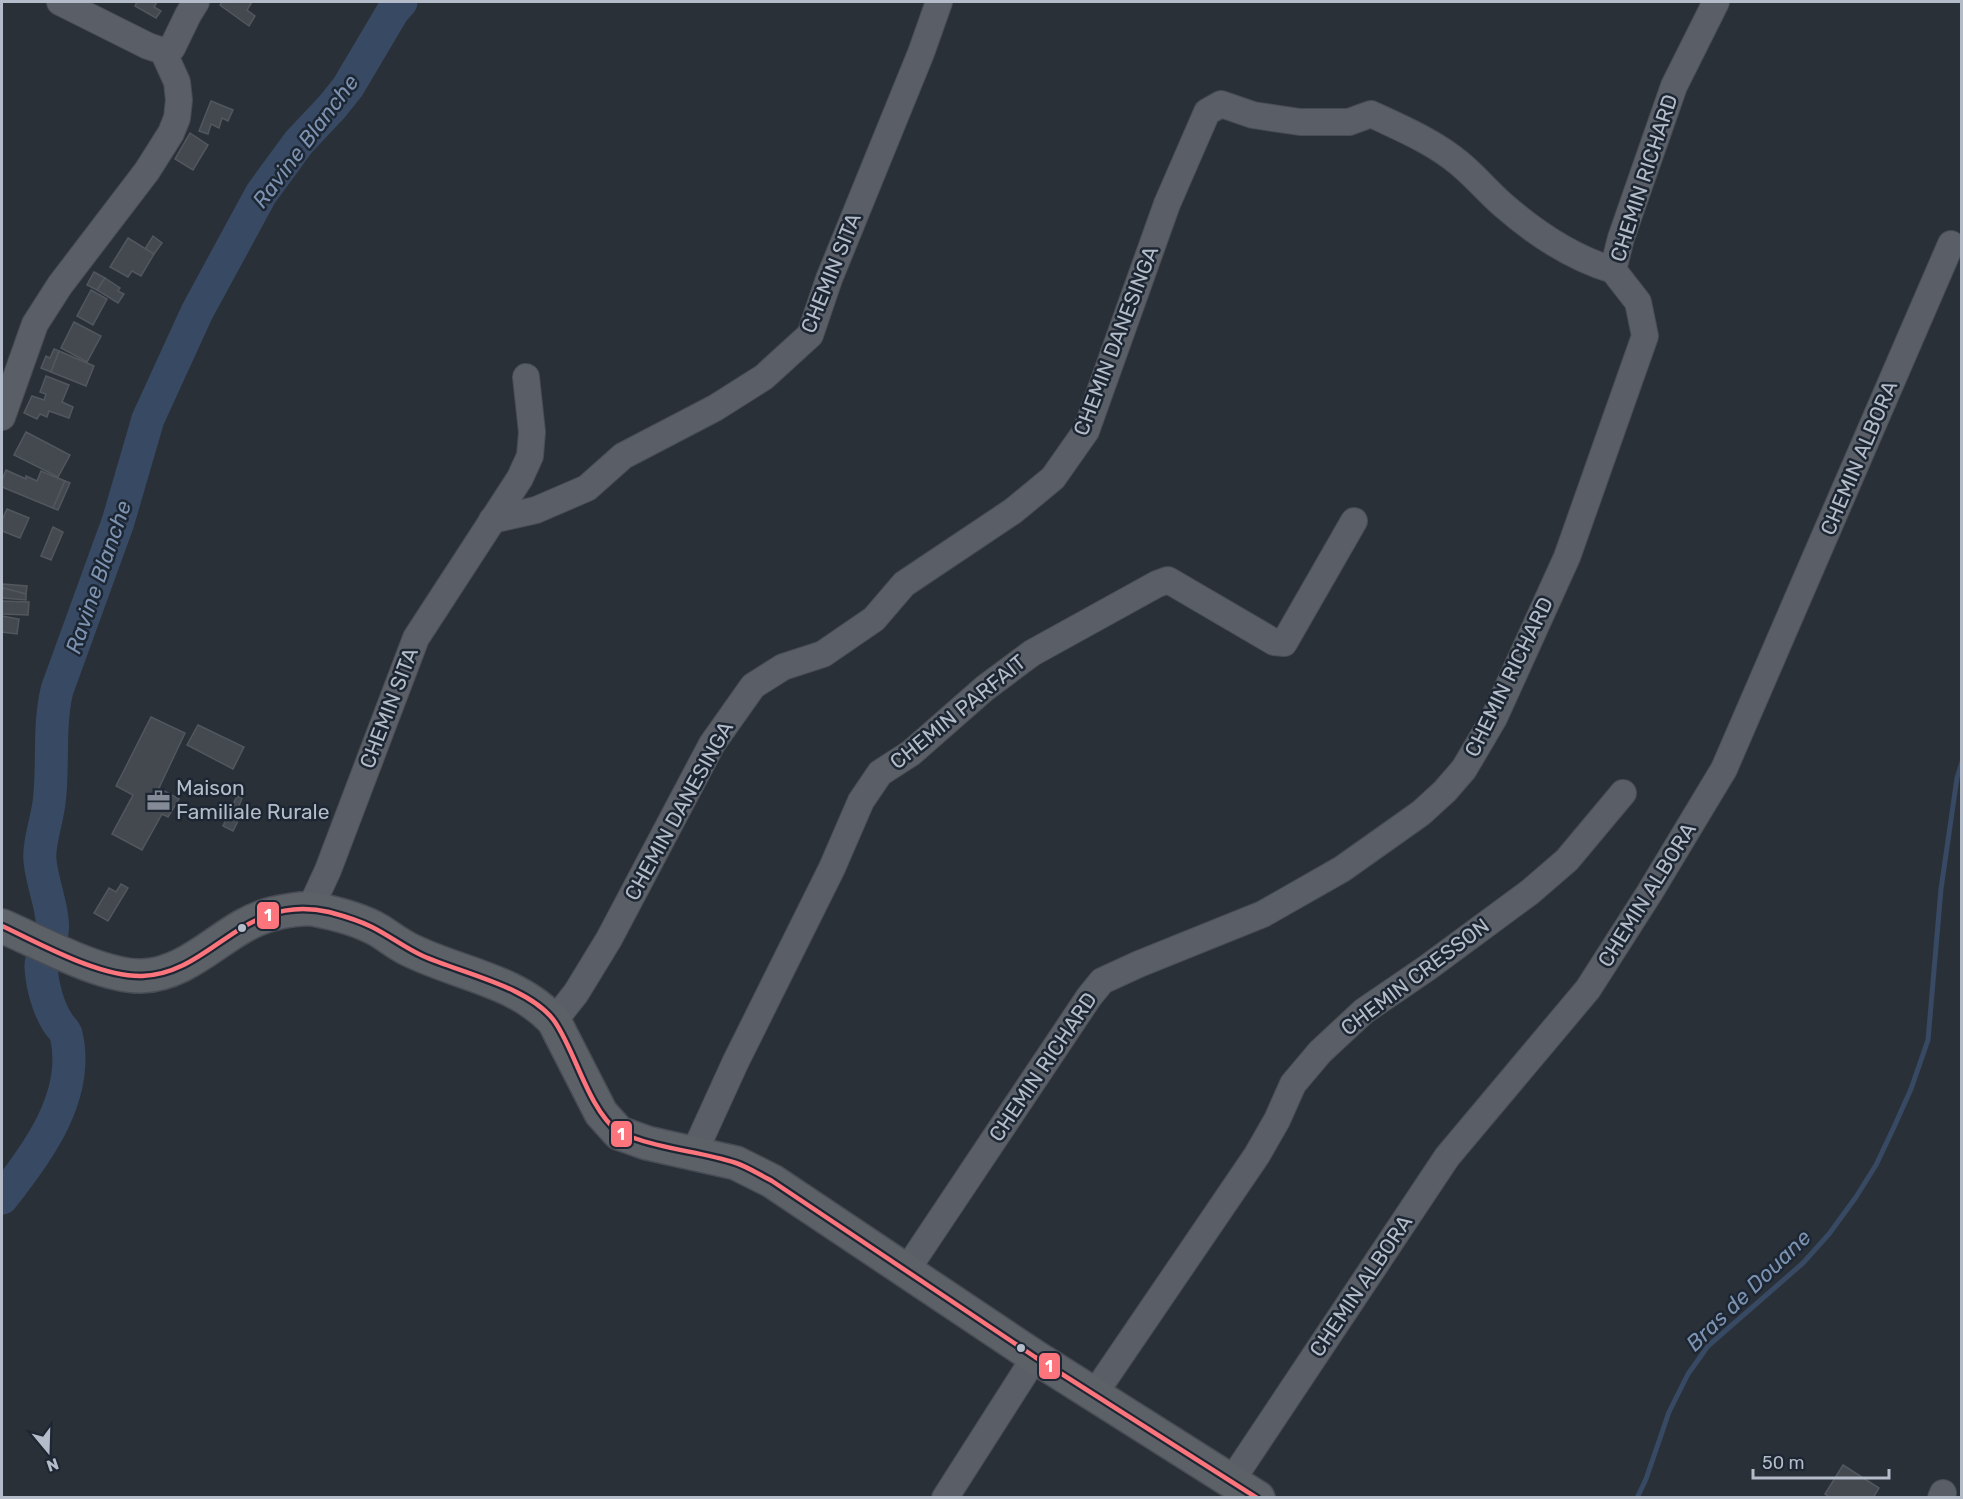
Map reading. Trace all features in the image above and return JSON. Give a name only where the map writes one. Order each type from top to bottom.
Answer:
[{"type":"main road","points":[[2,926],[93,966],[135,976],[167,972],[179,967],[244,926],[271,914],[310,909],[345,917],[375,928],[409,950],[516,991],[543,1010],[554,1021],[601,1113],[619,1133],[647,1143],[736,1163],[772,1181],[1035,1358],[1095,1393],[1245,1489]]},
{"type":"street","points":[[60,2],[155,49],[172,48],[196,2]]},
{"type":"street","name":"CHEMIN SITA","points":[[492,520],[536,510],[587,488],[623,456],[715,408],[764,377],[810,335],[829,279],[921,53],[939,2]]},
{"type":"street","name":"CHEMIN RICHARD","points":[[906,1271],[1089,997],[1102,981],[1263,914],[1342,869],[1421,813],[1464,769],[1494,718],[1567,557],[1645,336],[1638,302],[1614,270],[1621,238],[1674,86],[1716,2]]},
{"type":"street","points":[[2,417],[35,324],[60,285],[147,171],[171,133],[177,118],[179,100],[177,82],[155,49]]},
{"type":"street","name":"CHEMIN DANESINGA","points":[[554,1021],[576,993],[609,939],[712,744],[753,686],[783,667],[823,654],[874,619],[904,584],[1013,512],[1053,478],[1086,431],[1167,204],[1207,112],[1221,104],[1253,115],[1300,122],[1349,122],[1371,114],[1416,135],[1458,162],[1503,205],[1537,231],[1589,263],[1614,270]]},
{"type":"street","name":"CHEMIN ALBORA","points":[[1245,1489],[1447,1157],[1588,989],[1724,770],[1951,244]]},
{"type":"street","name":"CHEMIN SITA","points":[[310,909],[328,870],[416,638],[520,478],[530,456],[532,432],[526,376]]},
{"type":"street","name":"CHEMIN PARFAIT","points":[[694,1153],[736,1061],[832,868],[861,801],[880,773],[911,753],[985,688],[1032,653],[1168,580],[1274,642],[1284,643],[1354,521]]},
{"type":"street","name":"CHEMIN CRESSON","points":[[1095,1393],[1257,1155],[1293,1084],[1320,1052],[1364,1011],[1530,892],[1567,860],[1623,793]]},
{"type":"street","points":[[945,1497],[1035,1358]]},
{"type":"building","points":[[137,2],[157,2],[154,7],[161,11],[156,18],[135,6]]},
{"type":"building","points":[[222,2],[252,2],[247,10],[255,16],[249,26],[220,5]]},
{"type":"building","points":[[211,101],[233,110],[228,121],[222,118],[219,128],[211,124],[208,134],[199,131]]},
{"type":"building","points":[[190,133],[208,145],[193,170],[175,159]]},
{"type":"building","points":[[153,236],[162,243],[154,254],[145,249]]},
{"type":"building","points":[[128,238],[154,254],[141,276],[132,271],[128,277],[110,267]]},
{"type":"building","points":[[94,272],[105,278],[97,290],[87,285]]},
{"type":"building","points":[[105,278],[120,288],[118,291],[124,294],[118,303],[97,290]]},
{"type":"building","points":[[91,290],[107,299],[93,325],[77,316]]},
{"type":"building","points":[[74,322],[101,336],[87,362],[61,348]]},
{"type":"building","points":[[54,349],[59,351],[51,372],[41,368],[46,356],[50,358]]},
{"type":"building","points":[[59,351],[94,366],[86,386],[51,372]]},
{"type":"building","points":[[46,376],[69,385],[62,402],[73,407],[69,418],[49,411],[47,417],[40,414],[37,419],[24,413],[32,396],[44,400],[46,394],[40,392]]},
{"type":"building","points":[[26,432],[70,455],[58,477],[14,455]]},
{"type":"building","points":[[6,470],[37,481],[41,471],[65,481],[53,508],[2,487]]},
{"type":"building","points":[[65,481],[70,483],[58,510],[53,508]]},
{"type":"building","points":[[7,509],[29,518],[20,538],[2,531],[2,520]]},
{"type":"building","points":[[53,527],[63,532],[51,560],[41,556]]},
{"type":"building","points":[[3,584],[27,586],[26,594],[3,588]]},
{"type":"building","points":[[3,588],[26,594],[26,600],[2,598]]},
{"type":"building","points":[[2,601],[29,602],[28,615],[2,614]]},
{"type":"building","points":[[2,616],[19,619],[17,634],[2,632]]},
{"type":"building","points":[[151,717],[185,733],[159,788],[179,799],[168,817],[162,814],[142,850],[112,834],[133,795],[116,786]]},
{"type":"building","points":[[198,725],[244,747],[233,769],[187,745]]},
{"type":"building","points":[[237,796],[242,798],[239,806],[244,809],[233,831],[223,826]]},
{"type":"building","points":[[121,884],[128,888],[108,921],[94,913],[109,888],[116,892]]},
{"type":"building","points":[[1843,1465],[1879,1488],[1873,1498],[1831,1498],[1825,1494]]},
{"type":"waterway","name":"Ravine Blanche","points":[[2,1198],[42,1143],[62,1101],[67,1079],[69,1057],[66,1034],[54,1017],[48,1003],[41,967],[51,940],[52,928],[40,855],[49,803],[53,718],[57,690],[118,522],[148,419],[197,312],[261,194],[299,142],[348,87],[393,11],[401,2]]},
{"type":"waterway","name":"Bras de Douane","points":[[1637,1498],[1646,1479],[1669,1412],[1688,1374],[1708,1346],[1803,1263],[1829,1234],[1876,1165],[1911,1089],[1928,1040],[1941,889],[1957,778],[1962,762]]},
{"type":"transit line","name":"1","points":[[2,926],[89,965],[125,975],[142,976],[167,972],[189,962],[250,923],[273,913],[299,909],[329,912],[367,925],[423,956],[513,990],[530,999],[555,1022],[598,1108],[618,1132],[659,1145],[736,1163],[772,1181],[1035,1357],[1257,1498]]},
{"type":"place","name":"Maison Familiale Rurale","points":[[158,800]]}]
